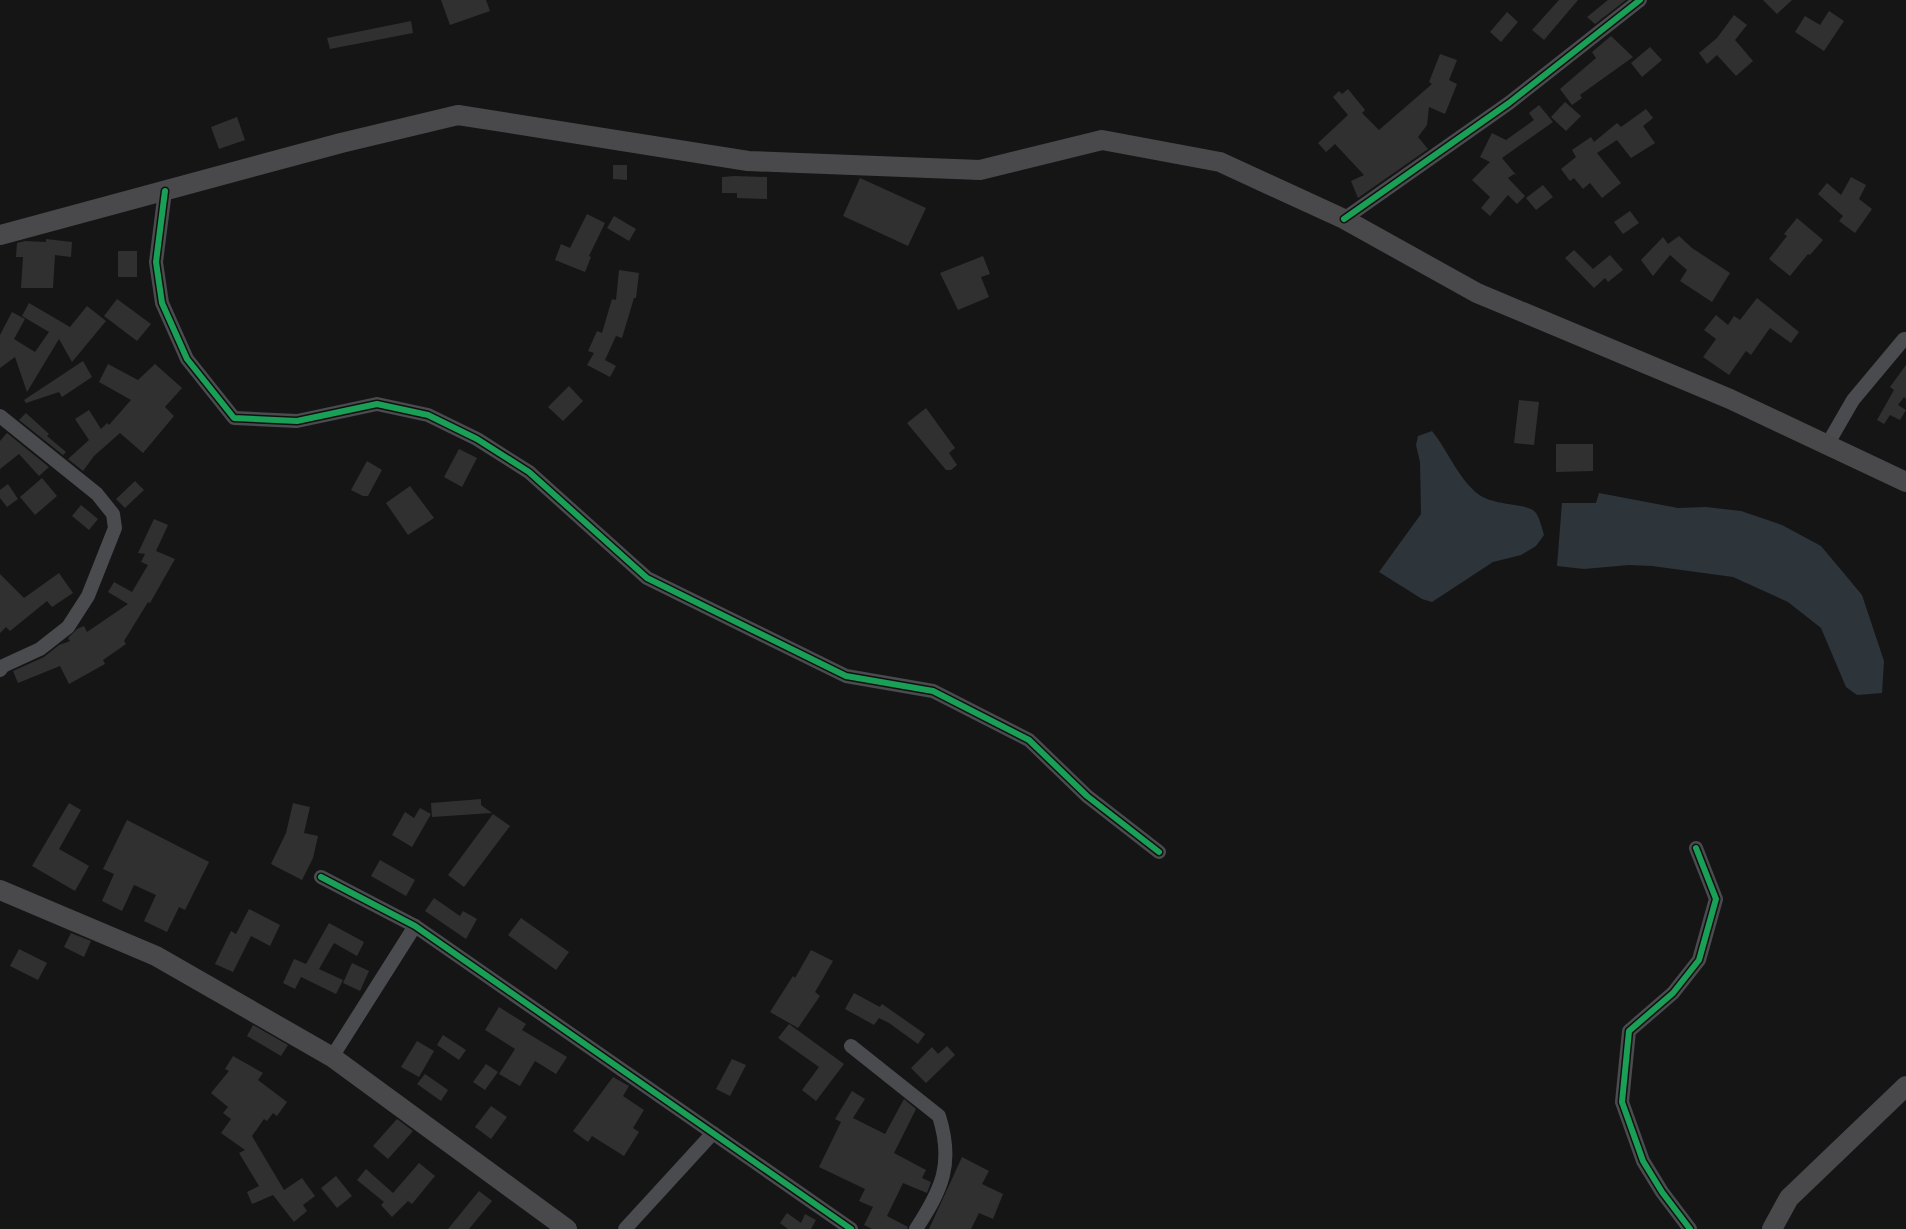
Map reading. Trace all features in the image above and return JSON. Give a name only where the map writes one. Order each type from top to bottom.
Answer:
[{"type":"main road","points":[[0,235],[341,143],[458,115],[748,161],[980,170],[1102,140],[1220,162],[1344,219],[1477,293],[1730,399],[1906,482]]},
{"type":"main road","points":[[0,890],[156,956],[332,1057],[567,1229]]},
{"type":"main road","points":[[1772,1229],[1789,1198],[1906,1086]]},
{"type":"street","points":[[1344,219],[1509,103],[1640,0]]},
{"type":"street","points":[[164,191],[156,262],[162,303],[187,358],[234,418],[297,421],[377,404],[428,415],[477,439],[528,472],[647,578],[846,676],[933,690],[1029,740],[1087,796],[1159,852]]},
{"type":"street","points":[[1827,445],[1853,400],[1904,339],[1906,340]]},
{"type":"street","points":[[0,416],[98,494],[114,514],[114,528],[88,596],[68,627],[40,649],[4,666],[0,670]]},
{"type":"street","points":[[1690,1229],[1662,1192],[1643,1161],[1622,1102],[1629,1031],[1673,993],[1699,960],[1716,899],[1696,848]]},
{"type":"street","points":[[321,876],[414,926],[851,1229]]},
{"type":"street","points":[[332,1057],[414,926]]},
{"type":"street","points":[[852,1046],[940,1116],[948,1156],[943,1178],[930,1207],[916,1229]]},
{"type":"street","points":[[625,1229],[713,1133]]},
{"type":"shaded area","points":[[1432,431],[1471,488],[1478,494],[1493,501],[1526,507],[1532,510],[1539,518],[1544,535],[1536,546],[1521,555],[1493,562],[1432,602],[1422,599],[1379,572],[1421,514],[1420,462],[1416,445],[1418,436]]},
{"type":"shaded area","points":[[1599,493],[1678,508],[1706,507],[1741,511],[1782,525],[1821,546],[1862,595],[1884,661],[1882,693],[1857,695],[1846,687],[1821,628],[1788,602],[1733,577],[1652,566],[1629,565],[1584,569],[1557,566],[1562,503],[1596,503]]},
{"type":"building","points":[[441,0],[486,0],[490,11],[450,25]]},
{"type":"building","points":[[1559,0],[1578,0],[1544,40],[1532,30]]},
{"type":"building","points":[[1608,0],[1626,0],[1595,24],[1587,17]]},
{"type":"building","points":[[1763,0],[1792,0],[1777,14]]},
{"type":"building","points":[[1829,11],[1844,21],[1824,51],[1795,32],[1805,16],[1820,25]]},
{"type":"building","points":[[1507,12],[1518,22],[1501,42],[1490,32]]},
{"type":"building","points":[[1734,15],[1747,25],[1735,40],[1753,61],[1736,76],[1717,55],[1707,64],[1699,53],[1717,38]]},
{"type":"building","points":[[411,21],[413,33],[330,49],[327,38]]},
{"type":"building","points":[[1611,36],[1633,57],[1580,95],[1582,98],[1572,105],[1560,89],[1596,58],[1592,52]]},
{"type":"building","points":[[1650,47],[1662,60],[1642,77],[1631,63]]},
{"type":"building","points":[[1440,54],[1457,60],[1449,80],[1457,84],[1445,114],[1429,107],[1427,125],[1418,137],[1428,149],[1358,198],[1351,181],[1364,175],[1335,144],[1326,152],[1318,143],[1348,115],[1333,97],[1339,91],[1342,94],[1348,89],[1365,110],[1362,113],[1379,130],[1432,84],[1429,82]]},
{"type":"building","points":[[1565,102],[1581,116],[1566,131],[1551,117]]},
{"type":"building","points":[[1539,105],[1553,122],[1502,158],[1517,176],[1514,174],[1508,178],[1525,196],[1517,204],[1508,195],[1490,216],[1481,208],[1490,197],[1472,180],[1490,162],[1480,157],[1492,133],[1506,140],[1534,120],[1529,113]]},
{"type":"building","points":[[1646,109],[1653,118],[1643,126],[1655,143],[1631,158],[1617,140],[1597,153],[1621,183],[1602,198],[1590,183],[1583,189],[1574,178],[1570,181],[1561,169],[1576,157],[1572,150],[1591,137],[1594,142],[1617,123],[1621,127]]},
{"type":"building","points":[[237,117],[245,140],[219,149],[211,127]]},
{"type":"building","points":[[613,165],[627,165],[627,180],[613,179]]},
{"type":"building","points":[[722,177],[767,177],[767,199],[737,198],[737,193],[722,193]]},
{"type":"building","points":[[1851,177],[1866,185],[1859,199],[1872,209],[1855,233],[1839,221],[1843,216],[1818,194],[1827,183],[1841,195]]},
{"type":"building","points":[[860,178],[926,208],[908,246],[843,216]]},
{"type":"building","points":[[1543,185],[1553,197],[1536,210],[1526,198]]},
{"type":"building","points":[[1630,211],[1639,223],[1623,234],[1614,222]]},
{"type":"building","points":[[587,214],[605,223],[589,256],[591,257],[585,272],[555,260],[561,244],[570,248]]},
{"type":"building","points":[[614,216],[636,229],[629,241],[607,228]]},
{"type":"building","points":[[1797,218],[1823,240],[1810,255],[1808,254],[1790,276],[1769,259],[1787,236],[1784,234]]},
{"type":"building","points":[[1679,236],[1692,248],[1730,273],[1712,302],[1680,281],[1687,270],[1670,255],[1653,276],[1641,260],[1663,237],[1668,244]]},
{"type":"building","points":[[46,239],[72,242],[71,257],[55,255],[53,288],[21,288],[23,257],[16,257],[17,243],[25,241],[46,242]]},
{"type":"building","points":[[1574,250],[1593,269],[1610,255],[1623,270],[1608,282],[1605,278],[1594,288],[1565,258]]},
{"type":"building","points":[[118,251],[137,251],[137,277],[118,277]]},
{"type":"building","points":[[983,256],[990,274],[981,277],[989,297],[958,310],[940,273]]},
{"type":"building","points":[[619,270],[639,273],[636,298],[634,298],[622,338],[616,336],[605,360],[616,366],[610,377],[587,365],[594,353],[588,351],[597,331],[602,333],[612,299],[616,300]]},
{"type":"building","points":[[1757,298],[1799,332],[1791,343],[1770,328],[1751,355],[1746,351],[1729,375],[1703,357],[1716,339],[1704,330],[1716,315],[1728,325],[1734,316],[1740,320]]},
{"type":"building","points":[[117,299],[151,324],[137,341],[104,316]]},
{"type":"building","points":[[29,303],[70,327],[87,306],[106,321],[72,362],[59,339],[27,392],[15,357],[0,368],[0,335],[12,312],[25,319],[14,339],[35,352],[49,332],[22,316]]},
{"type":"building","points":[[83,361],[92,377],[62,397],[59,392],[26,403],[24,400]]},
{"type":"building","points":[[108,364],[138,380],[155,364],[182,388],[165,407],[174,416],[143,453],[120,433],[94,456],[83,471],[68,459],[89,440],[75,419],[89,410],[101,429],[107,423],[109,425],[131,400],[99,382]]},
{"type":"building","points":[[1906,365],[1906,399],[1904,397],[1898,405],[1906,410],[1900,420],[1890,415],[1884,424],[1877,420],[1894,390],[1890,387]]},
{"type":"building","points":[[569,386],[583,401],[563,421],[548,407]]},
{"type":"building","points":[[1519,400],[1539,402],[1534,445],[1514,443]]},
{"type":"building","points":[[926,408],[955,448],[949,453],[957,465],[951,470],[946,470],[907,423]]},
{"type":"building","points":[[26,413],[49,434],[47,436],[66,452],[63,455],[19,420]]},
{"type":"building","points":[[7,433],[49,467],[39,476],[19,454],[0,469],[0,441]]},
{"type":"building","points":[[1556,444],[1593,444],[1593,471],[1556,472]]},
{"type":"building","points":[[459,449],[477,458],[462,487],[444,477]]},
{"type":"building","points":[[367,461],[382,470],[368,496],[363,496],[351,490]]},
{"type":"building","points":[[42,478],[57,496],[35,515],[20,497]]},
{"type":"building","points":[[135,481],[144,490],[125,508],[116,499]]},
{"type":"building","points":[[8,484],[18,499],[7,507],[0,498],[0,490]]},
{"type":"building","points":[[410,486],[434,518],[408,535],[386,503]]},
{"type":"building","points":[[81,505],[98,519],[89,530],[72,516]]},
{"type":"building","points":[[154,519],[168,525],[156,551],[175,559],[150,603],[148,602],[124,641],[126,644],[103,660],[105,664],[69,684],[60,666],[18,683],[13,671],[44,657],[59,645],[70,641],[68,638],[77,629],[84,626],[87,632],[128,604],[108,592],[114,582],[132,592],[148,565],[141,562],[145,554],[138,553]]},
{"type":"building","points":[[59,573],[73,593],[52,607],[47,601],[10,631],[6,627],[0,633],[0,574],[24,598]]},
{"type":"building","points":[[481,799],[481,805],[492,813],[432,817],[431,803]]},
{"type":"building","points":[[69,803],[81,810],[59,849],[89,866],[75,891],[32,866]]},
{"type":"building","points":[[293,803],[310,807],[304,833],[318,836],[313,858],[302,880],[271,864],[286,833]]},
{"type":"building","points":[[420,808],[431,814],[412,847],[392,835],[405,812],[414,818]]},
{"type":"building","points":[[493,814],[510,826],[464,887],[448,875]]},
{"type":"building","points":[[127,820],[209,862],[185,910],[179,907],[167,932],[144,921],[156,895],[134,885],[122,911],[102,901],[114,874],[103,869]]},
{"type":"building","points":[[380,860],[415,880],[406,896],[371,876]]},
{"type":"building","points":[[434,898],[460,916],[463,911],[477,919],[466,939],[425,911]]},
{"type":"building","points":[[249,909],[280,925],[270,946],[251,936],[233,972],[215,964],[231,931],[236,934]]},
{"type":"building","points":[[521,918],[569,952],[556,970],[508,935]]},
{"type":"building","points":[[329,923],[364,942],[357,956],[334,943],[319,969],[343,980],[336,994],[301,977],[295,989],[283,983],[294,959],[306,964]]},
{"type":"building","points":[[71,933],[91,941],[84,957],[64,947]]},
{"type":"building","points":[[19,949],[47,963],[38,980],[10,966]]},
{"type":"building","points":[[811,950],[833,961],[815,992],[820,996],[798,1028],[770,1012],[793,976],[795,978]]},
{"type":"building","points":[[352,963],[369,971],[360,991],[343,983]]},
{"type":"building","points":[[854,993],[880,1007],[882,1004],[925,1034],[918,1044],[879,1018],[874,1025],[845,1009]]},
{"type":"building","points":[[499,1007],[526,1024],[522,1030],[567,1057],[556,1074],[535,1061],[520,1086],[499,1074],[515,1049],[485,1030]]},
{"type":"building","points":[[789,1024],[844,1064],[816,1101],[802,1090],[819,1067],[778,1038]]},
{"type":"building","points":[[253,1025],[288,1045],[281,1056],[247,1036]]},
{"type":"building","points":[[443,1035],[466,1050],[459,1060],[437,1045]]},
{"type":"building","points":[[417,1041],[434,1051],[419,1077],[401,1067]]},
{"type":"building","points":[[947,1046],[955,1055],[926,1083],[911,1068],[932,1047],[938,1054]]},
{"type":"building","points":[[233,1056],[263,1073],[258,1080],[287,1102],[277,1116],[273,1113],[267,1121],[264,1119],[252,1136],[284,1190],[302,1178],[315,1196],[303,1205],[307,1211],[294,1222],[273,1195],[252,1204],[247,1192],[259,1186],[239,1153],[245,1150],[221,1133],[231,1119],[223,1113],[228,1107],[211,1093],[229,1071],[225,1069]]},
{"type":"building","points":[[732,1059],[746,1065],[730,1096],[716,1089]]},
{"type":"building","points":[[486,1064],[498,1072],[485,1090],[473,1082]]},
{"type":"building","points":[[425,1074],[448,1090],[441,1101],[417,1084]]},
{"type":"building","points":[[613,1077],[629,1086],[623,1096],[644,1110],[633,1128],[639,1132],[624,1156],[592,1136],[588,1142],[573,1131]]},
{"type":"building","points":[[852,1091],[865,1099],[853,1118],[885,1134],[904,1099],[916,1109],[894,1153],[926,1170],[922,1178],[931,1182],[927,1193],[903,1183],[887,1216],[908,1227],[907,1229],[872,1229],[864,1225],[873,1207],[859,1201],[865,1189],[819,1167],[841,1122],[835,1119]]},
{"type":"building","points":[[491,1106],[507,1117],[491,1139],[475,1127]]},
{"type":"building","points":[[397,1119],[413,1131],[388,1159],[373,1146]]},
{"type":"building","points":[[962,1157],[989,1171],[982,1184],[1003,1194],[993,1219],[979,1213],[971,1229],[929,1229]]},
{"type":"building","points":[[419,1163],[435,1176],[412,1204],[408,1201],[392,1217],[381,1205],[384,1202],[357,1180],[366,1169],[393,1193]]},
{"type":"building","points":[[336,1176],[352,1196],[337,1208],[321,1188]]},
{"type":"building","points":[[479,1191],[492,1201],[469,1229],[448,1229]]},
{"type":"building","points":[[787,1213],[801,1223],[805,1214],[816,1220],[811,1229],[788,1229],[780,1223]]},
{"type":"cycle path","points":[[1344,219],[1509,103],[1640,0]]},
{"type":"cycle path","points":[[165,191],[156,262],[162,303],[187,359],[234,418],[297,421],[377,404],[428,415],[477,439],[529,472],[647,578],[846,676],[933,691],[1029,740],[1087,796],[1159,852]]},
{"type":"cycle path","points":[[1690,1229],[1662,1192],[1643,1161],[1622,1102],[1629,1031],[1673,993],[1699,960],[1716,899],[1696,848]]},
{"type":"cycle path","points":[[321,877],[415,926],[851,1229]]}]
